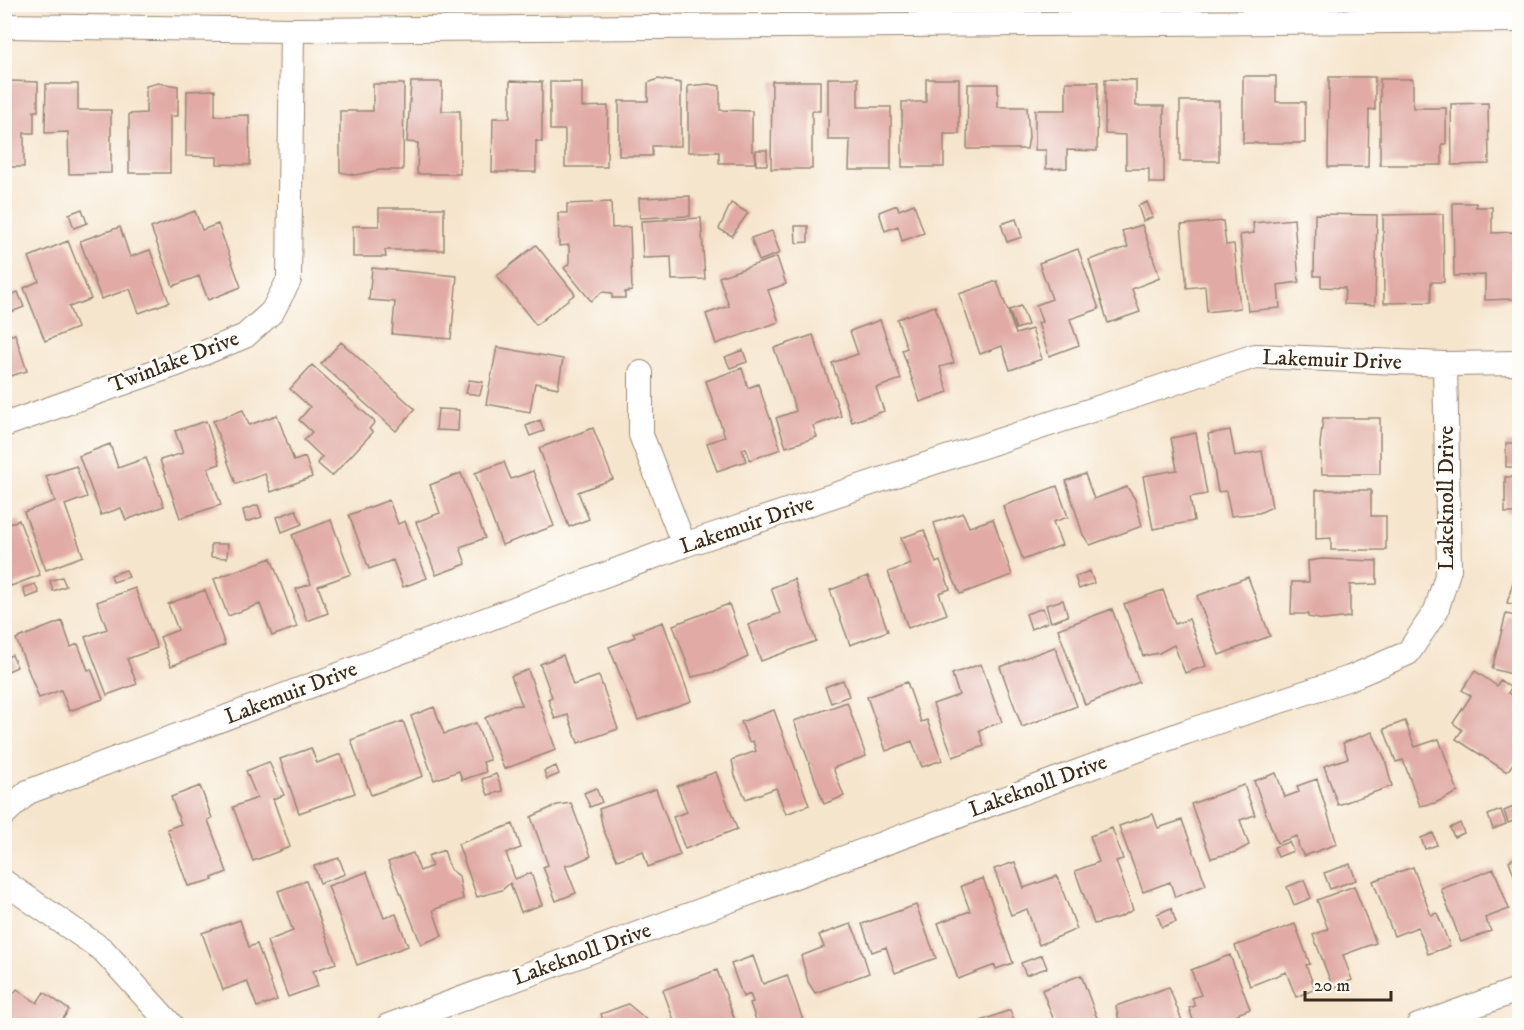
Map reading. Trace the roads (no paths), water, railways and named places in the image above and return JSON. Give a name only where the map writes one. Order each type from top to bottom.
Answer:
[{"type":"street","points":[[4,26],[292,30],[1520,20]]},
{"type":"street","name":"Twinlake Drive","points":[[4,425],[177,364],[245,336],[272,312],[289,280],[292,30]]},
{"type":"street","name":"Lakemuir Drive","points":[[4,814],[28,792],[684,545],[1256,356],[1445,364],[1520,363]]},
{"type":"street","name":"Lakeknoll Drive","points":[[388,1026],[1186,732],[1350,678],[1408,653],[1436,611],[1449,569],[1445,364]]},
{"type":"street","points":[[641,373],[641,435],[684,545]]},
{"type":"street","points":[[4,882],[103,950],[172,1026]]},
{"type":"street","points":[[1418,1026],[1520,989]]}]
